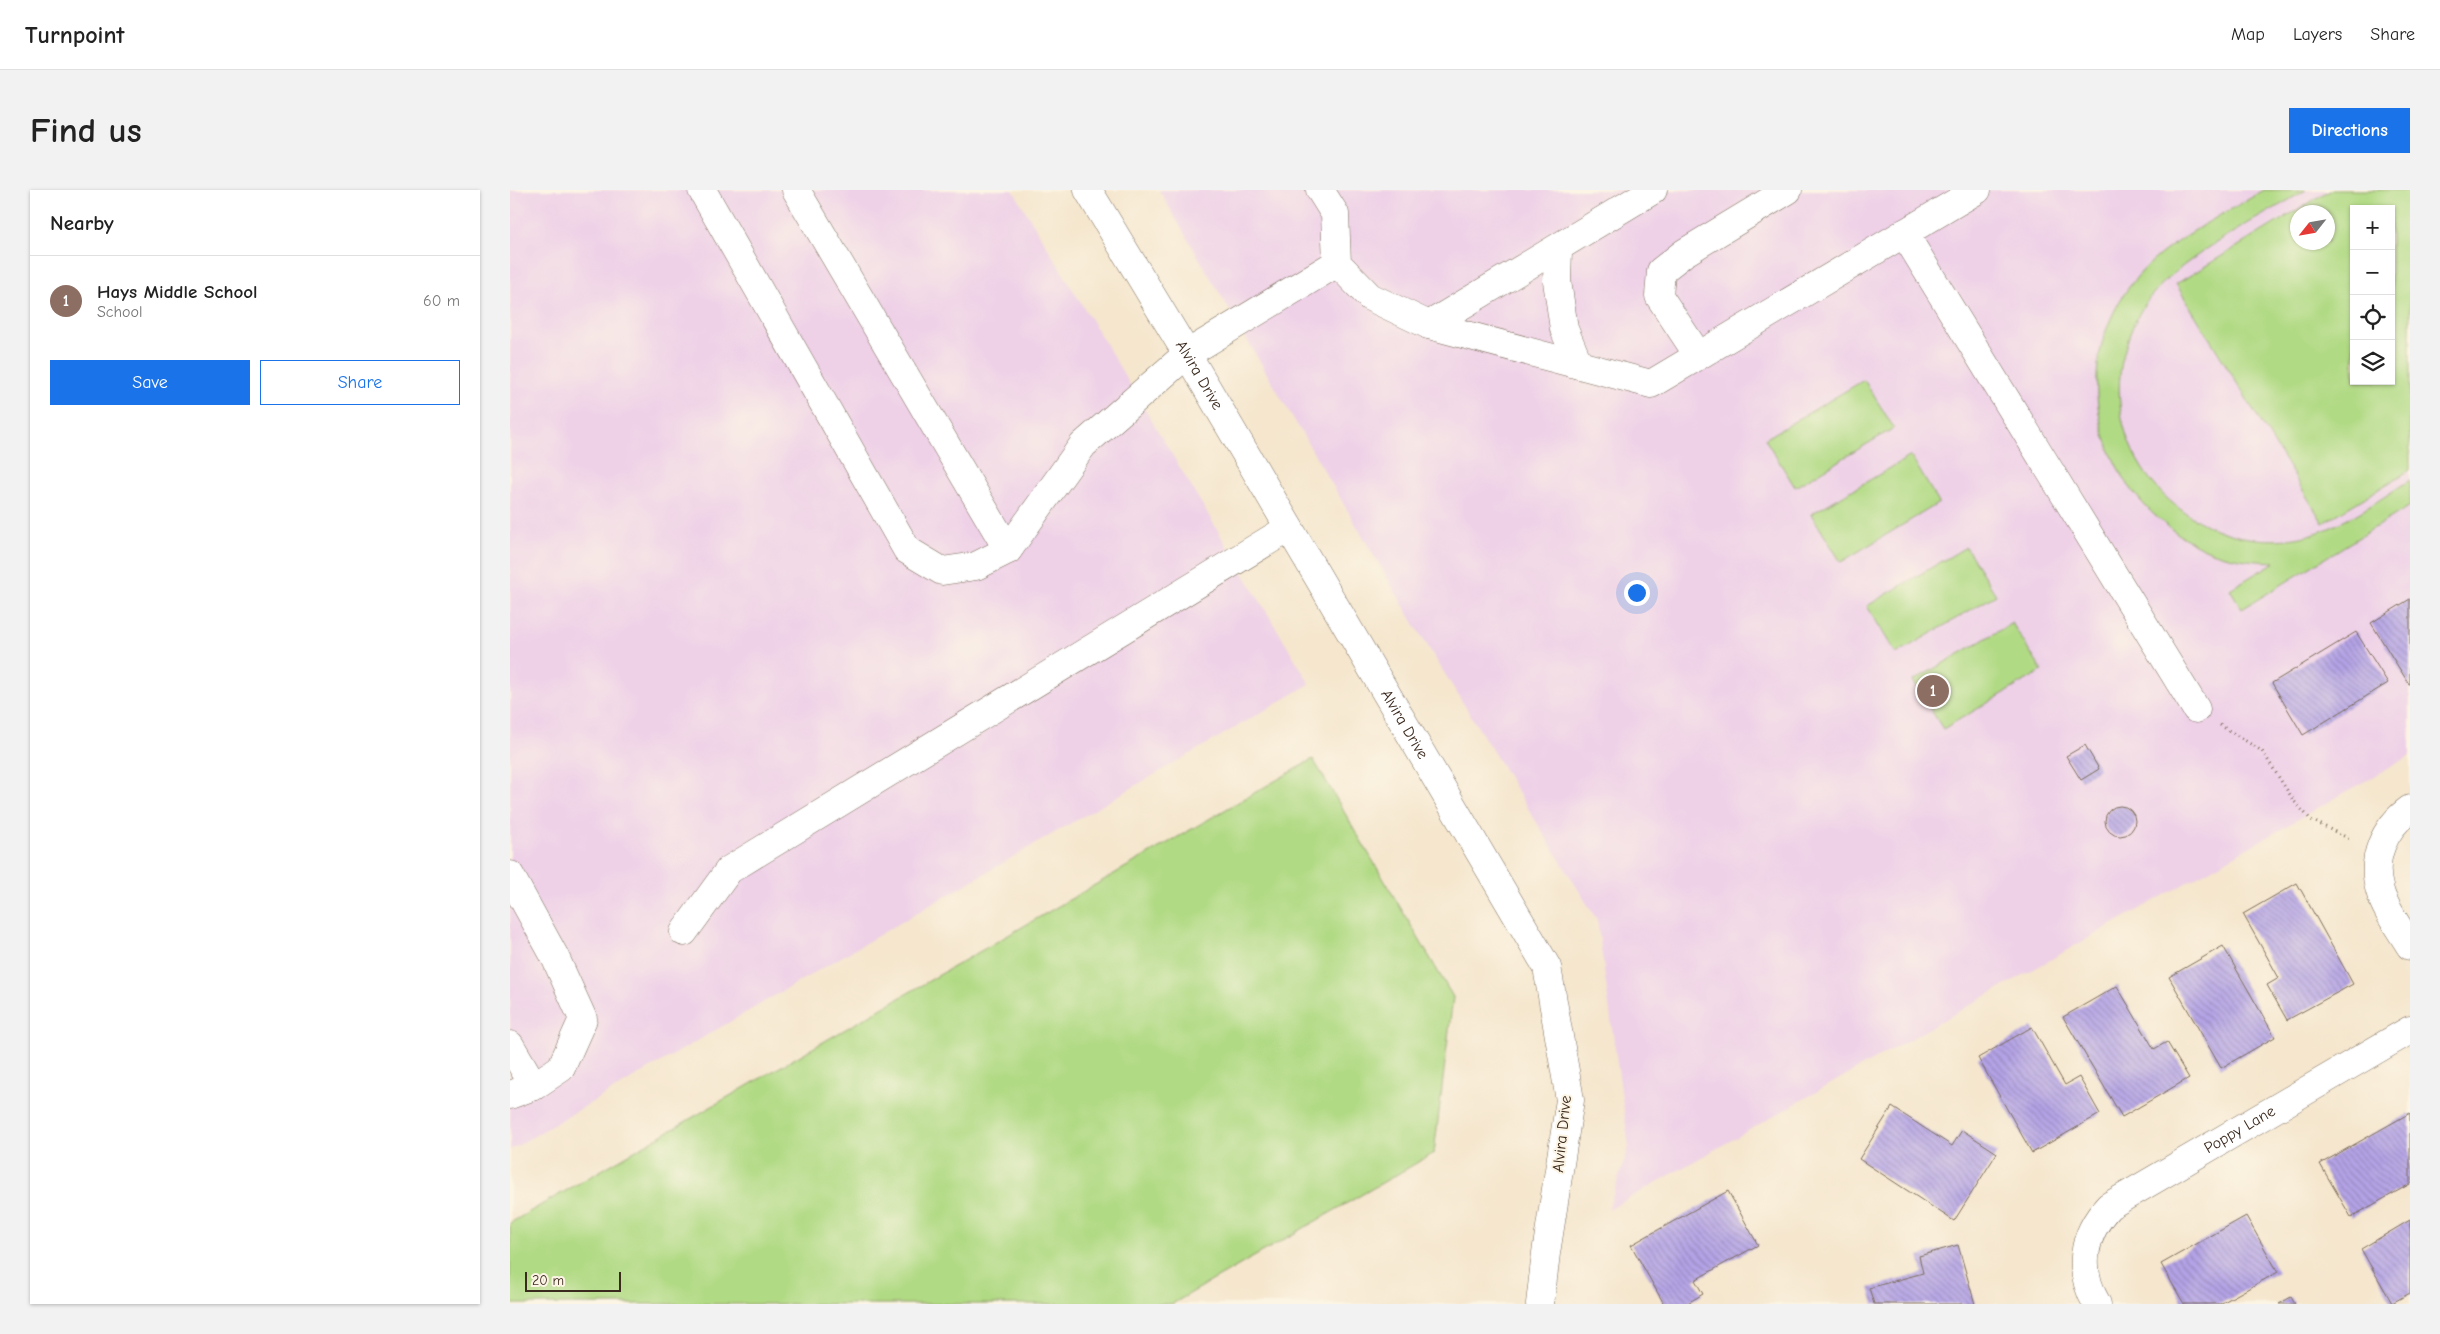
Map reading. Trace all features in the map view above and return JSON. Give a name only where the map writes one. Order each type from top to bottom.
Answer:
[{"type":"street","points":[[702,190],[907,550],[942,571],[976,566],[1008,550],[1083,445],[1187,354],[1337,263]]},
{"type":"street","points":[[796,190],[1008,550]]},
{"type":"street","name":"Alvira Drive","points":[[1088,190],[1187,354],[1547,967],[1570,1100],[1540,1304]]},
{"type":"street","points":[[1320,190],[1335,214],[1337,263],[1370,297],[1429,325],[1651,384],[1977,190]]},
{"type":"street","points":[[1429,325],[1653,190]]},
{"type":"street","points":[[1698,355],[1659,296],[1662,271],[1684,253],[1788,190]]},
{"type":"street","points":[[1904,233],[2196,709]]},
{"type":"street","points":[[1558,249],[1557,281],[1564,328],[1579,365]]},
{"type":"street","points":[[684,932],[729,870],[1289,528]]},
{"type":"street","points":[[2410,809],[2398,818],[2387,832],[2378,854],[2377,877],[2380,890],[2410,946]]},
{"type":"street","points":[[510,875],[555,957],[583,1018],[561,1068],[522,1091],[510,1045]]},
{"type":"street","name":"Poppy Lane","points":[[2097,1304],[2085,1278],[2086,1245],[2100,1216],[2120,1199],[2410,1030]]},
{"type":"path","points":[[2196,709],[2262,751],[2294,801],[2312,820],[2378,854]]},
{"type":"shaded area","points":[[510,190],[1013,190],[1310,684],[510,1150]]},
{"type":"shaded area","points":[[1159,190],[2410,190],[2410,756],[1608,1210],[1629,1147],[1597,920],[1416,627]]},
{"type":"green space","points":[[2264,190],[2306,190],[2224,238],[2183,266],[2151,296],[2137,318],[2129,335],[2122,361],[2120,399],[2126,435],[2141,467],[2163,494],[2191,516],[2223,532],[2258,539],[2296,538],[2312,534],[2356,515],[2410,480],[2410,506],[2242,609],[2230,589],[2275,562],[2239,559],[2205,549],[2170,528],[2141,501],[2118,469],[2104,433],[2097,396],[2099,357],[2111,319],[2132,283],[2145,268],[2177,242]]},
{"type":"green space","points":[[2330,190],[2410,190],[2410,470],[2323,523],[2176,284],[2290,214],[2290,250],[2335,250],[2335,205],[2305,205]]},
{"type":"green space","points":[[1864,380],[1894,428],[1795,487],[1765,439]]},
{"type":"green space","points":[[1911,456],[1939,503],[1841,562],[1811,514]]},
{"type":"green space","points":[[1966,547],[1996,595],[1896,654],[1867,606]]},
{"type":"green space","points":[[2012,623],[2042,671],[1943,729],[1913,681]]},
{"type":"green space","points":[[1313,759],[1453,997],[1434,1153],[1172,1304],[510,1304],[510,1223]]},
{"type":"building","points":[[2410,599],[2410,684],[2409,684],[2371,623]]},
{"type":"building","points":[[2356,632],[2388,683],[2303,735],[2272,683]]},
{"type":"building","points":[[2085,745],[2099,769],[2081,780],[2066,756]]},
{"type":"building","points":[[2120,806],[2131,810],[2135,821],[2131,832],[2120,836],[2109,832],[2105,821],[2109,810]]},
{"type":"building","points":[[2297,883],[2353,984],[2287,1020],[2267,985],[2279,978],[2243,914]]},
{"type":"building","points":[[2223,946],[2275,1037],[2221,1068],[2169,977]]},
{"type":"building","points":[[2117,986],[2154,1049],[2167,1042],[2189,1078],[2122,1117],[2063,1017]]},
{"type":"building","points":[[2032,1027],[2065,1085],[2079,1077],[2100,1114],[2032,1153],[1978,1058]]},
{"type":"building","points":[[1892,1107],[1952,1146],[1962,1130],[1997,1153],[1954,1221],[1859,1159]]},
{"type":"building","points":[[2410,1113],[2410,1184],[2351,1217],[2320,1164]]},
{"type":"building","points":[[1728,1191],[1758,1245],[1695,1280],[1703,1294],[1686,1304],[1664,1304],[1631,1245]]},
{"type":"building","points":[[2246,1216],[2278,1272],[2220,1304],[2184,1304],[2161,1264]]},
{"type":"building","points":[[2410,1220],[2410,1293],[2392,1303],[2361,1249]]},
{"type":"building","points":[[1958,1245],[1975,1304],[1874,1304],[1869,1288],[1923,1273],[1919,1256]]},
{"type":"building","points":[[2291,1297],[2295,1304],[2279,1304]]},
{"type":"place","name":"Hays Middle School","points":[[1933,691]]}]
